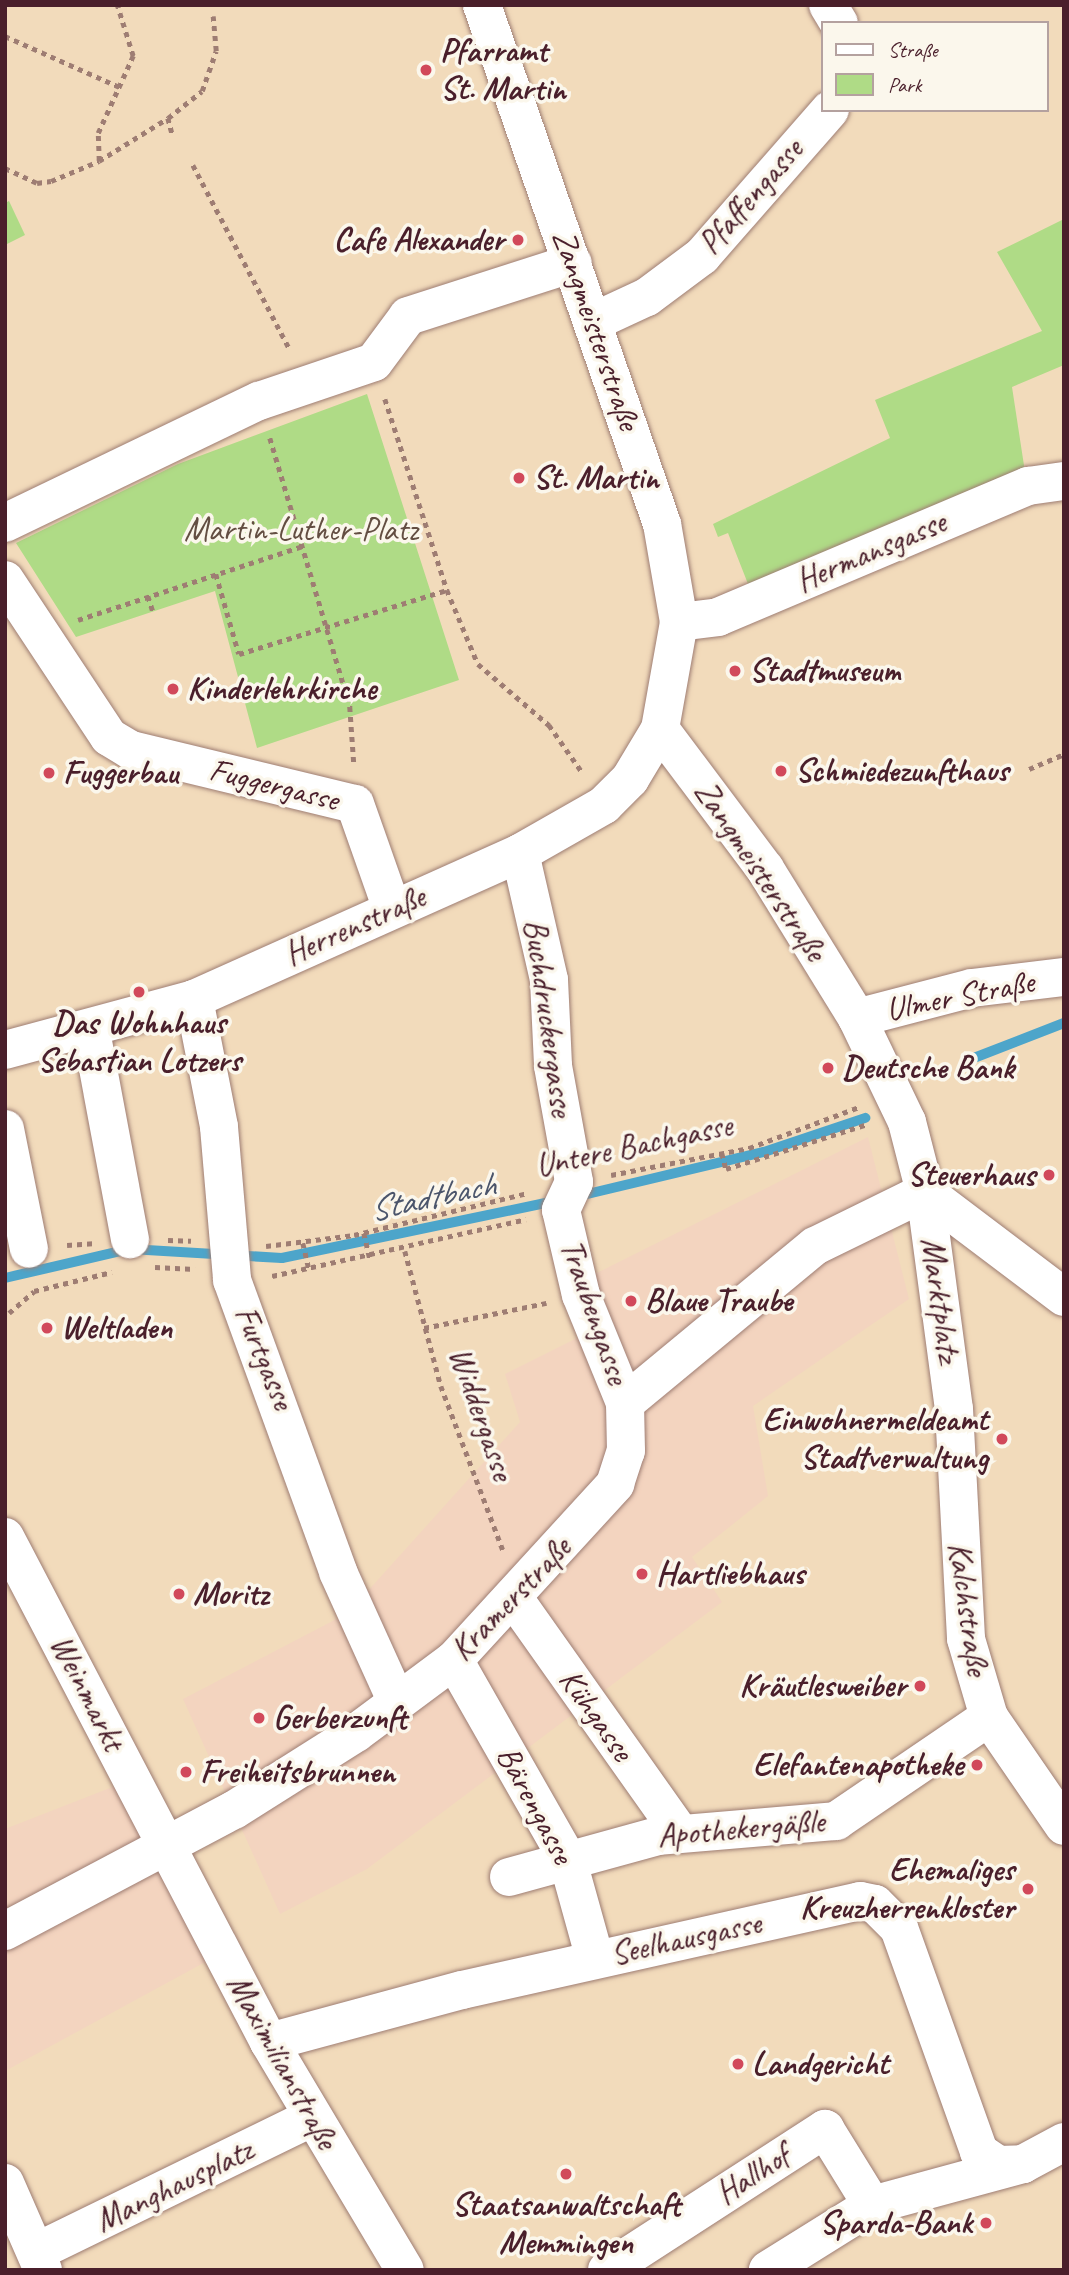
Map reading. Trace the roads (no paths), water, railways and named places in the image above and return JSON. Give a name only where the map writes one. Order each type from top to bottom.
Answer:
[{"type":"street","name":"Zangmeisterstraße","points":[[482,5],[595,321],[662,524],[678,622],[660,729],[765,869],[858,1018]]},
{"type":"street","points":[[828,5],[838,21]]},
{"type":"street","name":"Pfaffengasse","points":[[595,321],[648,297],[702,256],[828,112]]},
{"type":"street","points":[[5,523],[259,401],[374,362],[408,316],[573,263]]},
{"type":"street","name":"Hermansgasse","points":[[678,622],[718,617],[1028,486],[1064,481]]},
{"type":"street","name":"Fuggergasse","points":[[5,580],[94,720],[131,750],[355,804],[392,909]]},
{"type":"street","name":"Herrenstraße","points":[[5,1049],[90,1031],[194,999],[520,853],[604,805],[630,779],[660,729]]},
{"type":"street","name":"Buchdruckergasse","points":[[520,853],[549,980],[553,1066],[568,1197]]},
{"type":"street","name":"Ulmer Straße","points":[[858,1018],[972,988],[1064,977]]},
{"type":"street","name":"Furtgasse","points":[[194,999],[219,1126],[230,1260],[338,1572],[397,1702]]},
{"type":"street","name":"Marktplatz","points":[[858,1018],[896,1101],[925,1192],[954,1409]]},
{"type":"street","points":[[90,1031],[133,1258]]},
{"type":"street","points":[[5,1129],[29,1250]]},
{"type":"street","points":[[625,1403],[791,1261],[925,1192]]},
{"type":"street","name":"Marktplatz","points":[[925,1192],[1064,1297]]},
{"type":"street","name":"Traubengasse","points":[[568,1197],[581,1295],[625,1403]]},
{"type":"street","name":"Kramerstraße","points":[[5,1931],[167,1849],[321,1756],[454,1660],[615,1484],[626,1451],[625,1403]]},
{"type":"street","name":"Kalchstraße","points":[[954,1409],[958,1572],[966,1639],[989,1717],[1064,1826]]},
{"type":"street","name":"Weinmarkt","points":[[5,1537],[167,1849]]},
{"type":"street","name":"Kühgasse","points":[[517,1593],[680,1833]]},
{"type":"street","name":"Bärengasse","points":[[454,1660],[567,1858],[594,1959]]},
{"type":"street","name":"Apothekergäßle","points":[[509,1877],[567,1858],[680,1833],[840,1820],[989,1717]]},
{"type":"street","name":"Maximilianstraße","points":[[167,1849],[311,2118],[405,2270]]},
{"type":"street","name":"Seelhausgasse","points":[[269,2042],[594,1959],[860,1901],[875,1904],[899,1928],[979,2152],[998,2165],[1023,2164]]},
{"type":"street","name":"Manghausplatz","points":[[39,2261],[311,2118]]},
{"type":"street","name":"Hallhof","points":[[607,2270],[825,2129],[872,2205]]},
{"type":"street","points":[[768,2270],[872,2205],[1023,2164],[1064,2142]]},
{"type":"street","points":[[5,2183],[39,2261]]},
{"type":"waterway","name":"Stadtbach","points":[[966,1061],[1064,1023]]},
{"type":"waterway","name":"Stadtbach","points":[[579,1196],[764,1152],[865,1118]]},
{"type":"waterway","name":"Stadtbach","points":[[5,1278],[130,1249],[282,1258],[556,1201]]},
{"type":"place","name":"Pfarramt St. Martin","points":[[426,70]]},
{"type":"place","name":"Cafe Alexander","points":[[518,240]]},
{"type":"place","name":"St. Martin","points":[[519,478]]},
{"type":"place","name":"Stadtmuseum","points":[[735,671]]},
{"type":"place","name":"Kinderlehrkirche","points":[[173,689]]},
{"type":"place","name":"Schmiedezunfthaus","points":[[781,771]]},
{"type":"place","name":"Fuggerbau","points":[[49,773]]},
{"type":"place","name":"Das Wohnhaus Sebastian Lotzers","points":[[139,992]]},
{"type":"place","name":"Deutsche Bank","points":[[828,1068]]},
{"type":"place","name":"Steuerhaus","points":[[1049,1175]]},
{"type":"place","name":"Blaue Traube","points":[[631,1301]]},
{"type":"place","name":"Weltladen","points":[[47,1328]]},
{"type":"place","name":"Einwohnermeldeamt Stadtverwaltung","points":[[1002,1439]]},
{"type":"place","name":"Hartliebhaus","points":[[642,1574]]},
{"type":"place","name":"Moritz","points":[[179,1594]]},
{"type":"place","name":"Kräutlesweiber","points":[[920,1686]]},
{"type":"place","name":"Gerberzunft","points":[[259,1718]]},
{"type":"place","name":"Elefantenapotheke","points":[[977,1765]]},
{"type":"place","name":"Freiheitsbrunnen","points":[[186,1772]]},
{"type":"place","name":"Ehemaliges Kreuzherrenkloster","points":[[1028,1889]]},
{"type":"place","name":"Landgericht","points":[[738,2064]]},
{"type":"place","name":"Staatsanwaltschaft Memmingen","points":[[566,2174]]},
{"type":"place","name":"Sparda-Bank","points":[[986,2223]]},
{"type":"park label","name":"Martin-Luther-Platz","points":[[301,530]]}]
